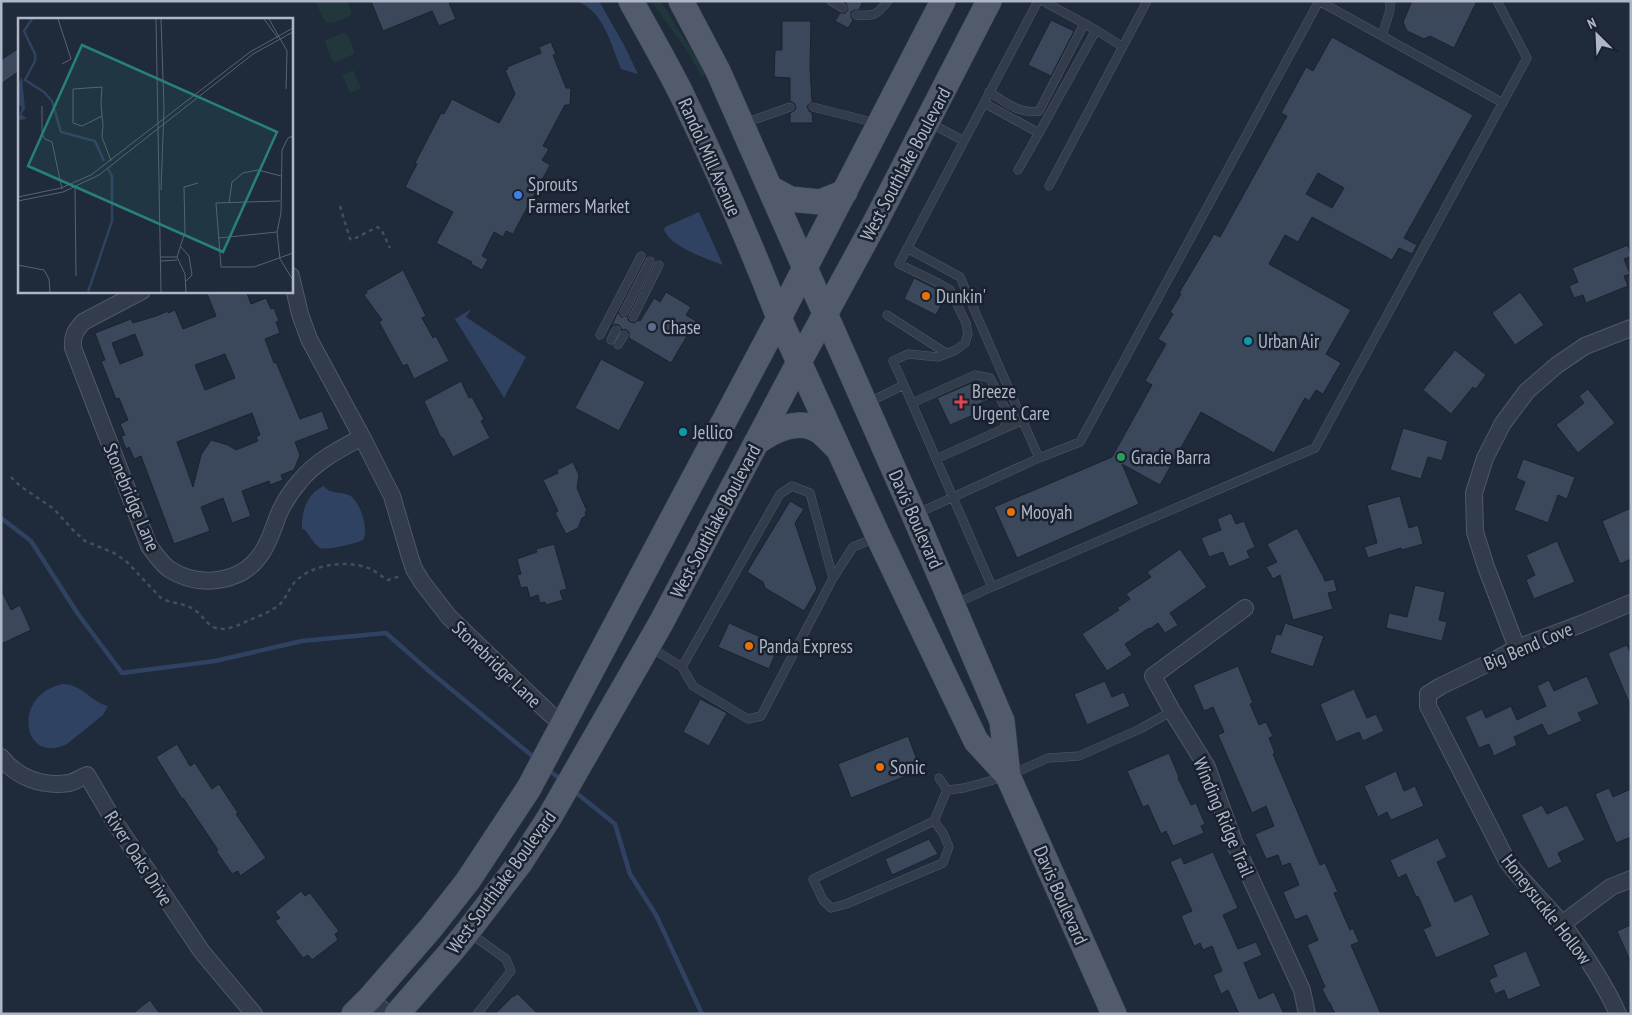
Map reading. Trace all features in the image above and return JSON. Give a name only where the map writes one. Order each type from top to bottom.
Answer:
[{"type":"main road","name":"Randol Mill Avenue","points":[[632,1],[681,95],[736,214],[779,318]]},
{"type":"main road","points":[[681,1],[718,72],[804,268]]},
{"type":"main road","name":"West Southlake Boulevard","points":[[370,1009],[467,882],[529,788],[779,318],[943,1]]},
{"type":"main road","name":"West Southlake Boulevard","points":[[397,1014],[468,931],[520,863],[549,818],[648,646],[928,122],[988,1]]},
{"type":"main road","points":[[770,188],[790,199],[820,202],[845,192]]},
{"type":"main road","name":"Davis Boulevard","points":[[804,268],[953,604],[1002,721],[1008,776],[1114,1014]]},
{"type":"main road","name":"Davis Boulevard","points":[[779,318],[878,536],[976,741],[1008,776]]},
{"type":"main road","points":[[756,443],[770,433],[785,427],[802,425],[818,430],[840,450]]},
{"type":"street","name":"Stonebridge Lane","points":[[292,280],[300,314],[309,339],[362,437],[394,502],[414,569],[429,593],[462,631],[559,731]]},
{"type":"street","name":"Stonebridge Lane","points":[[140,292],[83,322],[72,337],[73,348],[149,546],[158,559],[169,569],[192,578],[214,581],[236,575],[250,567],[270,540],[281,509],[302,479],[337,450],[362,437]]},
{"type":"street","points":[[1517,648],[1486,568],[1475,532],[1474,494],[1485,458],[1503,423],[1527,391],[1557,365],[1585,346],[1631,328]]},
{"type":"street","name":"Big Bend Cove","points":[[1428,694],[1517,648],[1631,603]]},
{"type":"street","name":"Winding Ridge Trail","points":[[1245,608],[1152,676],[1207,767],[1234,842],[1302,990],[1307,1014]]},
{"type":"street","name":"Honeysuckle Hollow","points":[[1428,694],[1428,706],[1507,861],[1521,880],[1562,924],[1606,987],[1618,1014]]},
{"type":"street","name":"River Oaks Drive","points":[[1,757],[17,773],[30,780],[49,783],[70,783],[87,775],[114,822],[202,952],[254,1014]]},
{"type":"street","points":[[1562,924],[1611,888],[1631,879]]},
{"type":"lane","points":[[831,1],[843,8]]},
{"type":"lane","points":[[856,15],[868,16],[876,14],[888,1]]},
{"type":"lane","points":[[992,587],[893,361],[908,354],[938,357],[956,350],[965,343],[968,334],[966,323],[950,290],[899,264],[1038,1]]},
{"type":"lane","points":[[1043,1],[1123,47]]},
{"type":"lane","points":[[1048,186],[1147,1]]},
{"type":"lane","points":[[914,515],[1039,458],[1080,442],[1319,1],[1503,103]]},
{"type":"lane","points":[[1382,36],[1390,10],[1390,1]]},
{"type":"lane","points":[[953,604],[1315,448],[1527,58],[1497,1]]},
{"type":"lane","points":[[990,92],[1018,109],[1030,113],[1039,110],[1084,24]]},
{"type":"lane","points":[[1018,170],[1096,30]]},
{"type":"lane","points":[[984,103],[1040,132]]},
{"type":"lane","points":[[741,125],[790,107]]},
{"type":"lane","points":[[813,107],[880,124]]},
{"type":"lane","points":[[928,122],[964,141]]},
{"type":"lane","points":[[907,248],[960,276],[1039,458]]},
{"type":"lane","points":[[600,335],[641,256]]},
{"type":"lane","points":[[624,312],[650,261]]},
{"type":"lane","points":[[633,317],[659,265]]},
{"type":"lane","points":[[887,315],[946,354]]},
{"type":"lane","points":[[611,340],[616,330]]},
{"type":"lane","points":[[618,344],[624,334]]},
{"type":"lane","points":[[912,403],[975,375],[990,378],[1008,418],[1003,429]]},
{"type":"lane","points":[[864,404],[904,385]]},
{"type":"lane","points":[[936,459],[1023,420]]},
{"type":"lane","points":[[682,667],[780,494],[792,486],[810,493],[833,578]]},
{"type":"lane","points":[[648,646],[682,667],[693,686],[748,719],[761,716],[833,578],[853,547],[878,536]]},
{"type":"lane","points":[[947,790],[964,788],[1008,776],[1048,758],[1079,756],[1140,729],[1172,711]]},
{"type":"lane","points":[[939,778],[947,790]]},
{"type":"lane","points":[[934,820],[943,833],[949,847],[943,863],[846,904],[831,908],[823,900],[813,879],[934,820],[947,790]]},
{"type":"lane","points":[[468,931],[506,959],[511,971],[477,1014]]},
{"type":"path","points":[[340,206],[350,239],[377,227],[381,229],[390,248]]},
{"type":"green space","points":[[316,1],[348,1],[352,14],[329,23],[323,18]]},
{"type":"green space","points":[[651,1],[661,1],[705,75],[701,76],[688,52]]},
{"type":"green space","points":[[342,33],[347,34],[354,54],[333,62],[325,43],[326,40]]},
{"type":"green space","points":[[353,70],[361,88],[350,93],[342,75]]},
{"type":"water","points":[[577,1],[599,1],[638,74],[621,69],[610,39],[600,21],[586,6]]},
{"type":"water","points":[[699,212],[723,265],[682,247],[674,242],[664,230],[665,227]]},
{"type":"water","points":[[471,309],[466,317],[526,357],[504,398],[455,319]]},
{"type":"water","points":[[324,486],[330,491],[348,495],[355,501],[361,511],[365,524],[363,540],[323,549],[318,547],[305,530],[302,529],[304,510],[309,498]]},
{"type":"water","points":[[63,684],[76,687],[101,704],[108,706],[103,715],[67,744],[52,748],[40,745],[32,737],[29,726],[30,713],[35,701],[46,690]]},
{"type":"building","points":[[371,1],[454,1],[449,3],[456,19],[439,26],[432,11],[383,31]]},
{"type":"building","points":[[846,1],[863,1],[859,10],[851,12],[853,20],[848,28],[835,21],[840,13],[845,13],[848,10]]},
{"type":"building","points":[[1412,1],[1477,1],[1454,48],[1430,36],[1424,39],[1407,31],[1403,22]]},
{"type":"building","points":[[1051,20],[1074,31],[1051,76],[1028,65]]},
{"type":"building","points":[[782,21],[811,21],[810,68],[812,102],[807,106],[812,113],[813,123],[790,123],[790,113],[796,108],[794,103],[790,101],[790,78],[774,77],[775,50],[782,50]]},
{"type":"building","points":[[1332,37],[1473,115],[1404,238],[1417,245],[1412,254],[1399,248],[1392,260],[1312,217],[1298,242],[1285,235],[1269,264],[1351,310],[1326,354],[1341,363],[1323,394],[1316,390],[1309,401],[1305,398],[1274,453],[1201,412],[1160,485],[1122,464],[1139,504],[1017,558],[994,507],[1112,457],[1152,385],[1145,381],[1166,344],[1158,339],[1173,314],[1170,312],[1181,294],[1179,293],[1214,234],[1220,237],[1287,116],[1281,113],[1306,67],[1313,71]],"holes":[[[1318,173],[1344,188],[1332,208],[1306,194]]]},
{"type":"building","points":[[551,42],[556,54],[553,55],[566,88],[571,88],[570,105],[565,105],[543,146],[549,149],[542,160],[550,165],[513,234],[506,231],[503,237],[494,232],[482,256],[488,259],[482,270],[471,264],[472,262],[436,243],[453,212],[405,187],[417,164],[415,163],[441,113],[444,114],[452,99],[499,123],[515,94],[505,70],[508,69],[507,67],[541,53],[539,47]]},
{"type":"building","points":[[18,49],[18,72],[1,84],[1,60]]},
{"type":"building","points":[[1628,245],[1631,256],[1624,259],[1630,274],[1624,276],[1628,286],[1586,303],[1583,295],[1574,298],[1569,286],[1578,282],[1572,268]]},
{"type":"building","points":[[403,270],[426,316],[422,318],[433,338],[436,336],[449,361],[414,379],[407,364],[403,366],[379,322],[382,320],[364,295],[367,293],[366,291]]},
{"type":"building","name":"Dunkin'","points":[[914,278],[946,294],[936,315],[904,299]]},
{"type":"building","points":[[206,292],[246,292],[251,304],[266,298],[271,309],[274,308],[279,321],[276,322],[280,333],[265,339],[300,419],[322,411],[329,429],[295,442],[300,455],[294,470],[281,475],[283,480],[270,485],[269,481],[242,491],[251,516],[232,523],[223,498],[201,507],[210,531],[174,544],[141,456],[134,459],[129,447],[126,449],[121,436],[125,435],[120,424],[128,420],[119,398],[116,399],[101,361],[105,360],[95,333],[131,319],[133,323],[175,310],[183,329],[216,316]],"holes":[[[135,334],[143,355],[120,364],[112,343]],[[225,354],[235,378],[205,390],[195,365]],[[252,413],[260,435],[256,437],[258,441],[236,450],[228,445],[211,440],[201,455],[193,487],[177,442]]]},
{"type":"building","name":"Chase","points":[[666,292],[691,307],[686,315],[696,321],[671,363],[629,338],[629,332],[625,329],[622,330],[619,325],[615,324],[611,327],[618,312],[621,317],[628,316],[628,320],[631,322],[640,321],[654,298],[660,302]]},
{"type":"building","points":[[1520,292],[1544,325],[1515,345],[1492,313]]},
{"type":"building","points":[[1455,350],[1486,375],[1476,389],[1473,387],[1451,414],[1423,390]]},
{"type":"building","points":[[601,359],[645,382],[619,431],[575,408]]},
{"type":"building","points":[[461,381],[469,398],[472,397],[484,419],[481,421],[490,438],[453,457],[443,438],[441,438],[424,401]]},
{"type":"building","name":"Breeze Urgent Care","points":[[976,381],[982,382],[990,399],[977,405],[980,412],[950,425],[937,398]]},
{"type":"building","points":[[1588,389],[1615,423],[1578,453],[1556,425],[1584,403],[1579,396]]},
{"type":"building","points":[[1403,428],[1448,441],[1442,461],[1428,457],[1421,479],[1390,470]]},
{"type":"building","points":[[1523,459],[1575,477],[1567,499],[1558,495],[1548,523],[1514,510],[1525,482],[1516,478]]},
{"type":"building","points":[[573,462],[579,475],[577,488],[587,511],[578,528],[566,534],[555,513],[558,511],[543,480],[558,473],[557,470]]},
{"type":"building","points":[[1400,496],[1409,528],[1418,525],[1423,544],[1402,550],[1401,548],[1368,558],[1364,547],[1377,543],[1367,505]]},
{"type":"building","points":[[790,501],[804,509],[795,523],[817,589],[804,611],[765,588],[763,582],[747,572]]},
{"type":"building","points":[[1631,508],[1631,559],[1620,564],[1602,521]]},
{"type":"building","points":[[1231,513],[1236,524],[1244,521],[1255,547],[1247,551],[1250,558],[1229,567],[1223,552],[1209,557],[1201,538],[1221,530],[1217,519]]},
{"type":"building","points":[[1297,528],[1325,581],[1334,579],[1337,591],[1328,593],[1333,609],[1293,620],[1280,575],[1273,579],[1266,567],[1277,562],[1267,544]]},
{"type":"building","points":[[1557,541],[1575,582],[1534,599],[1526,580],[1535,575],[1526,555]]},
{"type":"building","points":[[554,544],[567,589],[560,591],[563,600],[546,605],[545,602],[540,603],[538,595],[530,598],[527,587],[521,588],[517,575],[521,574],[517,559],[537,552],[536,549]]},
{"type":"building","points":[[1180,549],[1207,587],[1170,613],[1178,625],[1165,633],[1158,623],[1149,628],[1125,644],[1132,655],[1107,671],[1082,634],[1119,610],[1117,608],[1130,599],[1126,594],[1151,577],[1147,572]]},
{"type":"building","points":[[1415,585],[1445,592],[1439,620],[1447,622],[1442,641],[1386,628],[1389,613],[1407,617]]},
{"type":"building","points":[[1,589],[11,610],[20,605],[31,630],[1,644]]},
{"type":"building","name":"Panda Express","points":[[729,623],[779,645],[769,669],[718,647]]},
{"type":"building","points":[[1285,623],[1324,636],[1313,667],[1270,653],[1276,634],[1281,635]]},
{"type":"building","points":[[1627,645],[1631,654],[1631,707],[1608,653]]},
{"type":"building","points":[[1238,666],[1253,703],[1250,704],[1259,725],[1266,722],[1273,736],[1269,738],[1275,753],[1273,754],[1320,865],[1325,863],[1338,892],[1334,893],[1342,912],[1350,930],[1353,928],[1359,942],[1351,945],[1381,1014],[1335,1014],[1322,989],[1325,987],[1307,945],[1318,940],[1307,915],[1295,920],[1283,892],[1299,885],[1290,863],[1282,866],[1278,855],[1266,859],[1255,834],[1274,826],[1266,806],[1252,813],[1218,735],[1224,732],[1213,707],[1204,711],[1193,685]]},
{"type":"building","points":[[1587,676],[1599,704],[1578,713],[1582,721],[1548,736],[1542,724],[1514,737],[1517,745],[1494,756],[1489,744],[1479,748],[1465,717],[1482,709],[1486,718],[1511,706],[1517,720],[1546,706],[1537,686],[1549,680],[1554,691]]},
{"type":"building","points":[[1105,681],[1112,697],[1124,692],[1130,706],[1087,725],[1074,694]]},
{"type":"building","points":[[1354,689],[1367,718],[1376,714],[1384,731],[1363,741],[1359,732],[1336,742],[1320,704]]},
{"type":"building","points":[[700,699],[727,713],[709,746],[683,732]]},
{"type":"building","name":"Sonic","points":[[908,736],[921,770],[851,798],[838,764]]},
{"type":"building","points":[[177,744],[190,766],[195,763],[212,789],[219,784],[238,813],[236,814],[266,858],[240,876],[238,871],[232,874],[156,757]]},
{"type":"building","points":[[1169,753],[1191,805],[1196,803],[1205,824],[1201,826],[1204,833],[1173,846],[1166,831],[1161,834],[1148,805],[1143,807],[1127,771]]},
{"type":"building","points":[[1396,771],[1404,791],[1415,786],[1424,806],[1391,820],[1387,812],[1378,817],[1364,786]]},
{"type":"building","points":[[1609,788],[1613,797],[1631,789],[1631,837],[1616,843],[1595,794]]},
{"type":"building","points":[[1542,805],[1547,814],[1567,805],[1585,840],[1558,853],[1562,862],[1548,869],[1521,815]]},
{"type":"building","points":[[1438,838],[1447,857],[1437,862],[1455,902],[1472,894],[1490,935],[1436,958],[1423,929],[1431,926],[1418,896],[1416,897],[1406,874],[1398,878],[1390,860]]},
{"type":"building","points":[[929,839],[938,854],[892,875],[885,859]]},
{"type":"building","points":[[1213,852],[1238,908],[1223,915],[1238,949],[1256,942],[1262,955],[1244,963],[1259,999],[1274,992],[1284,1014],[1239,1014],[1228,990],[1221,994],[1213,975],[1222,971],[1212,946],[1203,950],[1200,943],[1194,946],[1181,916],[1192,911],[1170,862],[1181,857],[1184,864]]},
{"type":"building","points":[[301,891],[305,896],[310,893],[339,931],[335,934],[338,940],[312,960],[308,955],[303,958],[275,921],[280,918],[275,912]]},
{"type":"building","points":[[1631,925],[1631,963],[1617,931]]},
{"type":"building","points":[[1526,951],[1541,986],[1508,1000],[1504,990],[1495,994],[1489,980],[1497,976],[1493,965]]},
{"type":"building","points":[[518,994],[538,1014],[495,1014],[512,997]]},
{"type":"building","points":[[150,1000],[160,1014],[132,1014]]},
{"type":"waterway","points":[[1,518],[31,541],[78,614],[122,673],[215,661],[302,641],[386,633],[536,759]]},
{"type":"waterway","points":[[547,769],[563,781]]},
{"type":"waterway","points":[[574,791],[615,824],[630,874],[656,915],[702,1014]]},
{"type":"place","name":"Sprouts Farmers Market","points":[[518,195]]},
{"type":"place","name":"Dunkin'","points":[[926,296]]},
{"type":"place","name":"Chase","points":[[652,327]]},
{"type":"place","name":"Urban Air","points":[[1248,341]]},
{"type":"place","name":"Breeze Urgent Care","points":[[961,402]]},
{"type":"place","name":"Jellico","points":[[683,432]]},
{"type":"place","name":"Gracie Barra","points":[[1121,457]]},
{"type":"place","name":"Mooyah","points":[[1011,512]]},
{"type":"place","name":"Panda Express","points":[[749,646]]},
{"type":"place","name":"Sonic","points":[[880,767]]}]
